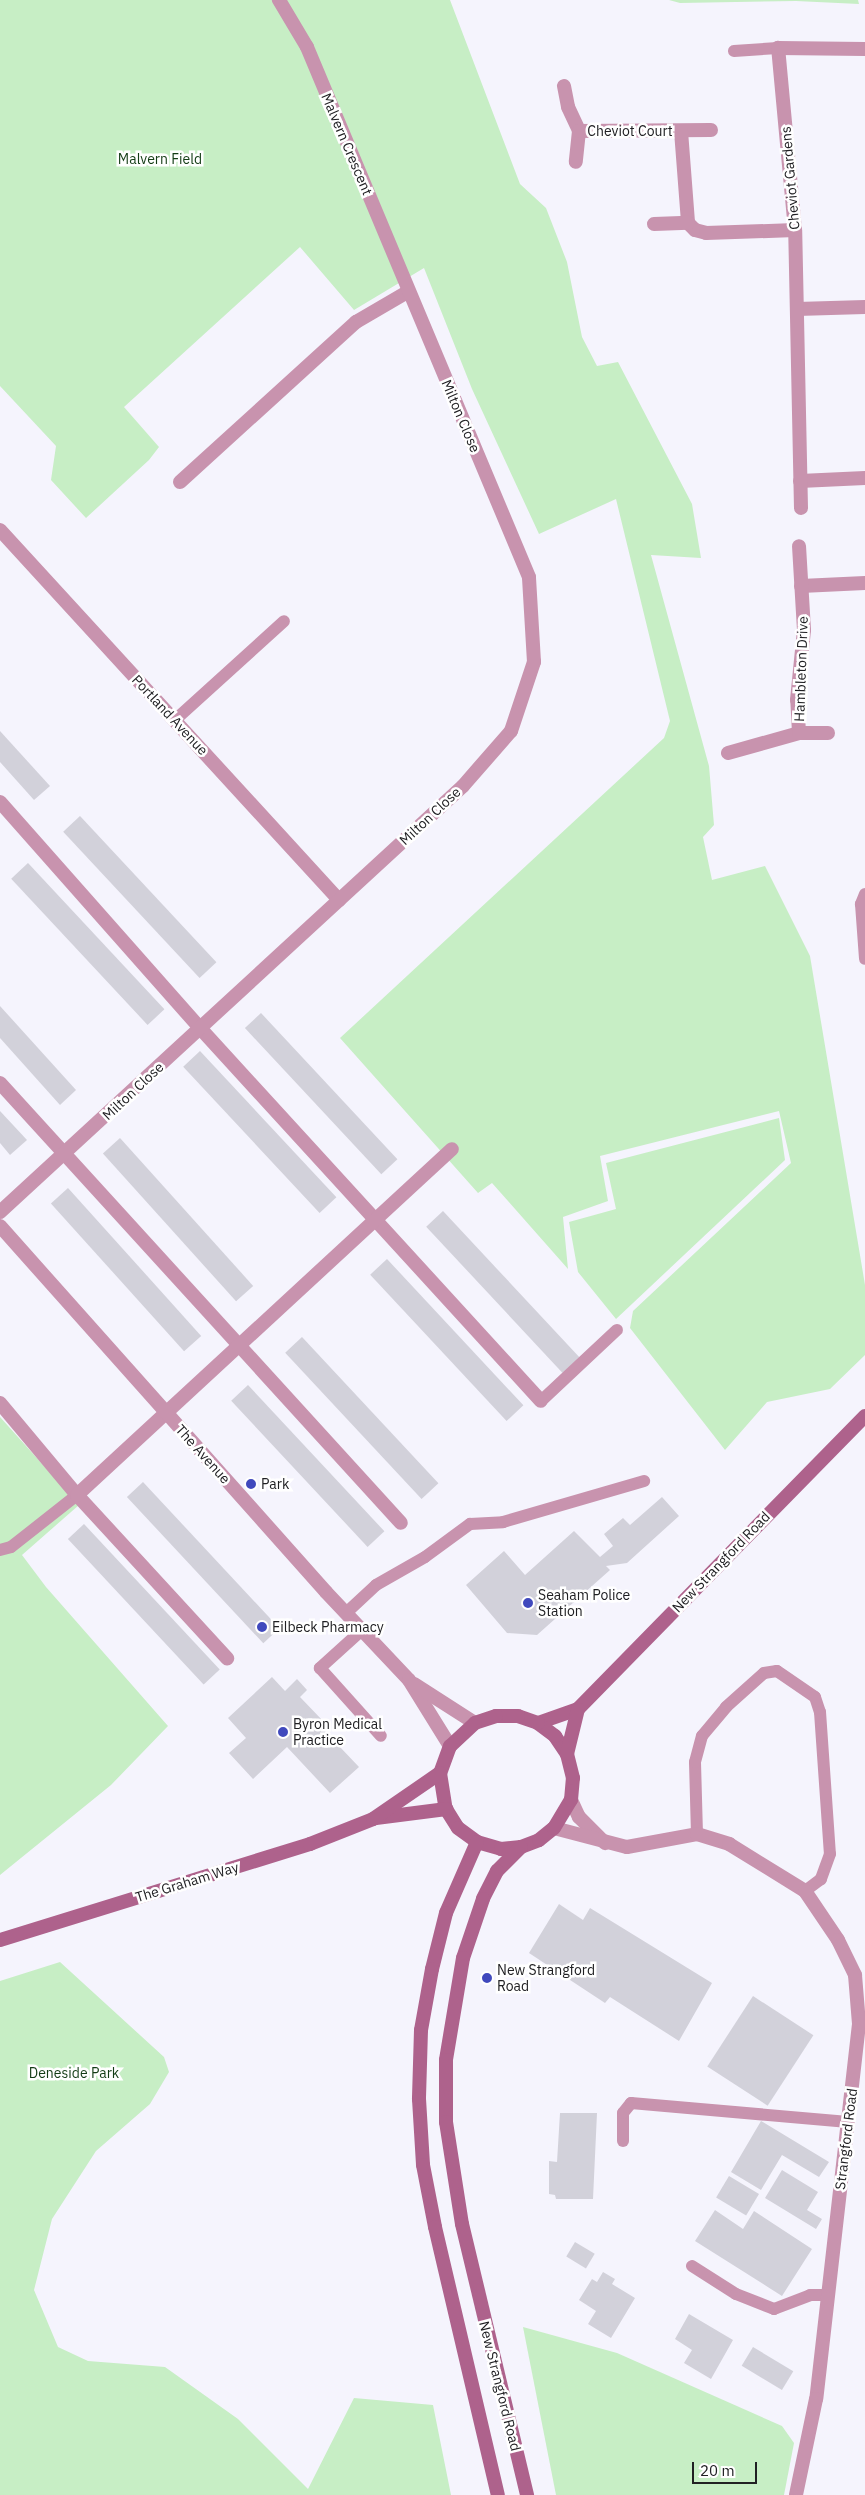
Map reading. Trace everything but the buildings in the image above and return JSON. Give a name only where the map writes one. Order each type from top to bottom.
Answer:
[{"type":"main road","name":"New Strangford Road","points":[[538,1723],[578,1709],[865,1416]]},
{"type":"main road","points":[[567,1754],[578,1709]]},
{"type":"main road","points":[[503,1716],[518,1716],[538,1723],[555,1736],[567,1754],[573,1778],[571,1800],[554,1828],[539,1840],[520,1847],[501,1849],[477,1842],[458,1828],[446,1809],[440,1773],[450,1746],[475,1723],[503,1716]]},
{"type":"main road","name":"The Graham Way","points":[[0,1940],[310,1844],[373,1819],[440,1773]]},
{"type":"main road","name":"The Graham Way","points":[[373,1819],[446,1809]]},
{"type":"main road","name":"New Strangford Road","points":[[477,1842],[446,1913],[432,1969],[421,2030],[418,2100],[423,2165],[435,2227],[498,2495]]},
{"type":"main road","name":"New Strangford Road","points":[[520,1847],[497,1871],[463,1958],[446,2060],[446,2122],[462,2224],[527,2495]]},
{"type":"street","name":"Malvern Crescent","points":[[279,0],[307,47],[409,292]]},
{"type":"street","points":[[778,48],[865,49]]},
{"type":"street","name":"Cheviot Gardens","points":[[778,48],[795,230],[801,508]]},
{"type":"street","name":"Cheviot Court","points":[[564,86],[568,107],[579,131],[576,162]]},
{"type":"street","name":"Cheviot Court","points":[[579,131],[711,130]]},
{"type":"street","name":"Cheviot Court","points":[[681,131],[688,222]]},
{"type":"street","points":[[654,224],[688,222],[695,230],[706,234],[795,230]]},
{"type":"street","points":[[180,482],[356,322],[409,292]]},
{"type":"street","name":"Milton Close","points":[[0,1212],[463,786],[511,732],[534,662],[529,578],[409,292]]},
{"type":"street","points":[[796,309],[865,307]]},
{"type":"street","points":[[800,481],[865,478]]},
{"type":"street","name":"Portland Avenue","points":[[0,530],[340,900]]},
{"type":"street","name":"Hambleton Drive","points":[[799,546],[804,630],[798,700],[799,733]]},
{"type":"street","points":[[801,586],[865,583]]},
{"type":"street","name":"Hambleton Drive","points":[[728,752],[799,733],[828,733]]},
{"type":"street","points":[[0,802],[200,1028],[541,1401]]},
{"type":"street","points":[[0,1083],[63,1156],[401,1523]]},
{"type":"street","points":[[77,1495],[452,1149]]},
{"type":"street","name":"The Avenue","points":[[0,1226],[346,1613],[409,1680],[450,1746]]},
{"type":"street","points":[[0,1403],[77,1495],[227,1658]]},
{"type":"street","name":"The Avenue","points":[[409,1680],[475,1723]]},
{"type":"street","points":[[571,1800],[579,1817],[606,1844]]},
{"type":"street","name":"Strangford Road","points":[[554,1828],[606,1844],[646,1845],[698,1834],[729,1844],[805,1891],[838,1940],[856,1974],[859,2024],[848,2122],[816,2399],[796,2495]]},
{"type":"lane","points":[[734,51],[778,48]]},
{"type":"lane","points":[[175,720],[284,621]]},
{"type":"lane","points":[[865,894],[861,904],[865,959]]},
{"type":"lane","points":[[541,1401],[617,1330]]},
{"type":"lane","points":[[346,1613],[376,1585],[425,1557],[470,1524],[503,1522],[644,1481]]},
{"type":"lane","points":[[0,1550],[11,1547],[77,1495]]},
{"type":"lane","points":[[362,1630],[320,1668],[380,1736]]},
{"type":"lane","points":[[698,1834],[695,1762],[702,1736],[726,1707],[764,1673],[778,1670],[815,1697],[820,1712],[830,1854],[821,1878],[805,1891]]},
{"type":"lane","points":[[623,2141],[623,2113],[630,2103],[848,2122]]},
{"type":"lane","points":[[692,2266],[736,2294],[774,2309],[810,2294],[828,2295]]},
{"type":"green space","name":"Malvern Field","points":[[0,0],[450,0],[520,184],[546,208],[567,262],[582,337],[597,366],[618,362],[692,504],[701,558],[651,555],[709,766],[714,825],[703,837],[712,880],[765,866],[810,956],[865,1285],[865,1355],[830,1389],[767,1402],[725,1450],[630,1328],[633,1311],[791,1163],[779,1111],[600,1156],[608,1201],[563,1217],[568,1269],[492,1183],[478,1193],[340,1038],[664,738],[670,721],[616,499],[539,534],[472,389],[424,268],[354,310],[300,247],[124,407],[159,447],[149,460],[86,518],[51,480],[56,446],[0,386]]},
{"type":"green space","points":[[669,0],[858,0],[859,4],[796,1],[680,3]]},
{"type":"green space","points":[[779,1118],[785,1160],[616,1319],[578,1272],[569,1222],[616,1209],[606,1163]]},
{"type":"green space","points":[[0,1417],[79,1505],[22,1555],[46,1587],[168,1726],[111,1785],[0,1875]]},
{"type":"green space","name":"Deneside Park","points":[[60,1962],[164,2057],[169,2072],[150,2104],[96,2151],[52,2219],[34,2290],[58,2347],[88,2361],[165,2367],[238,2419],[308,2489],[354,2398],[433,2405],[451,2495],[0,2495],[0,1981]]},
{"type":"green space","points":[[523,2327],[617,2353],[782,2426],[794,2443],[784,2495],[556,2495]]},
{"type":"place","name":"Park","points":[[251,1484]]},
{"type":"place","name":"Seaham Police Station","points":[[528,1603]]},
{"type":"place","name":"Eilbeck Pharmacy","points":[[262,1627]]},
{"type":"place","name":"Byron Medical Practice","points":[[283,1732]]},
{"type":"place","name":"New Strangford Road","points":[[487,1978]]}]
